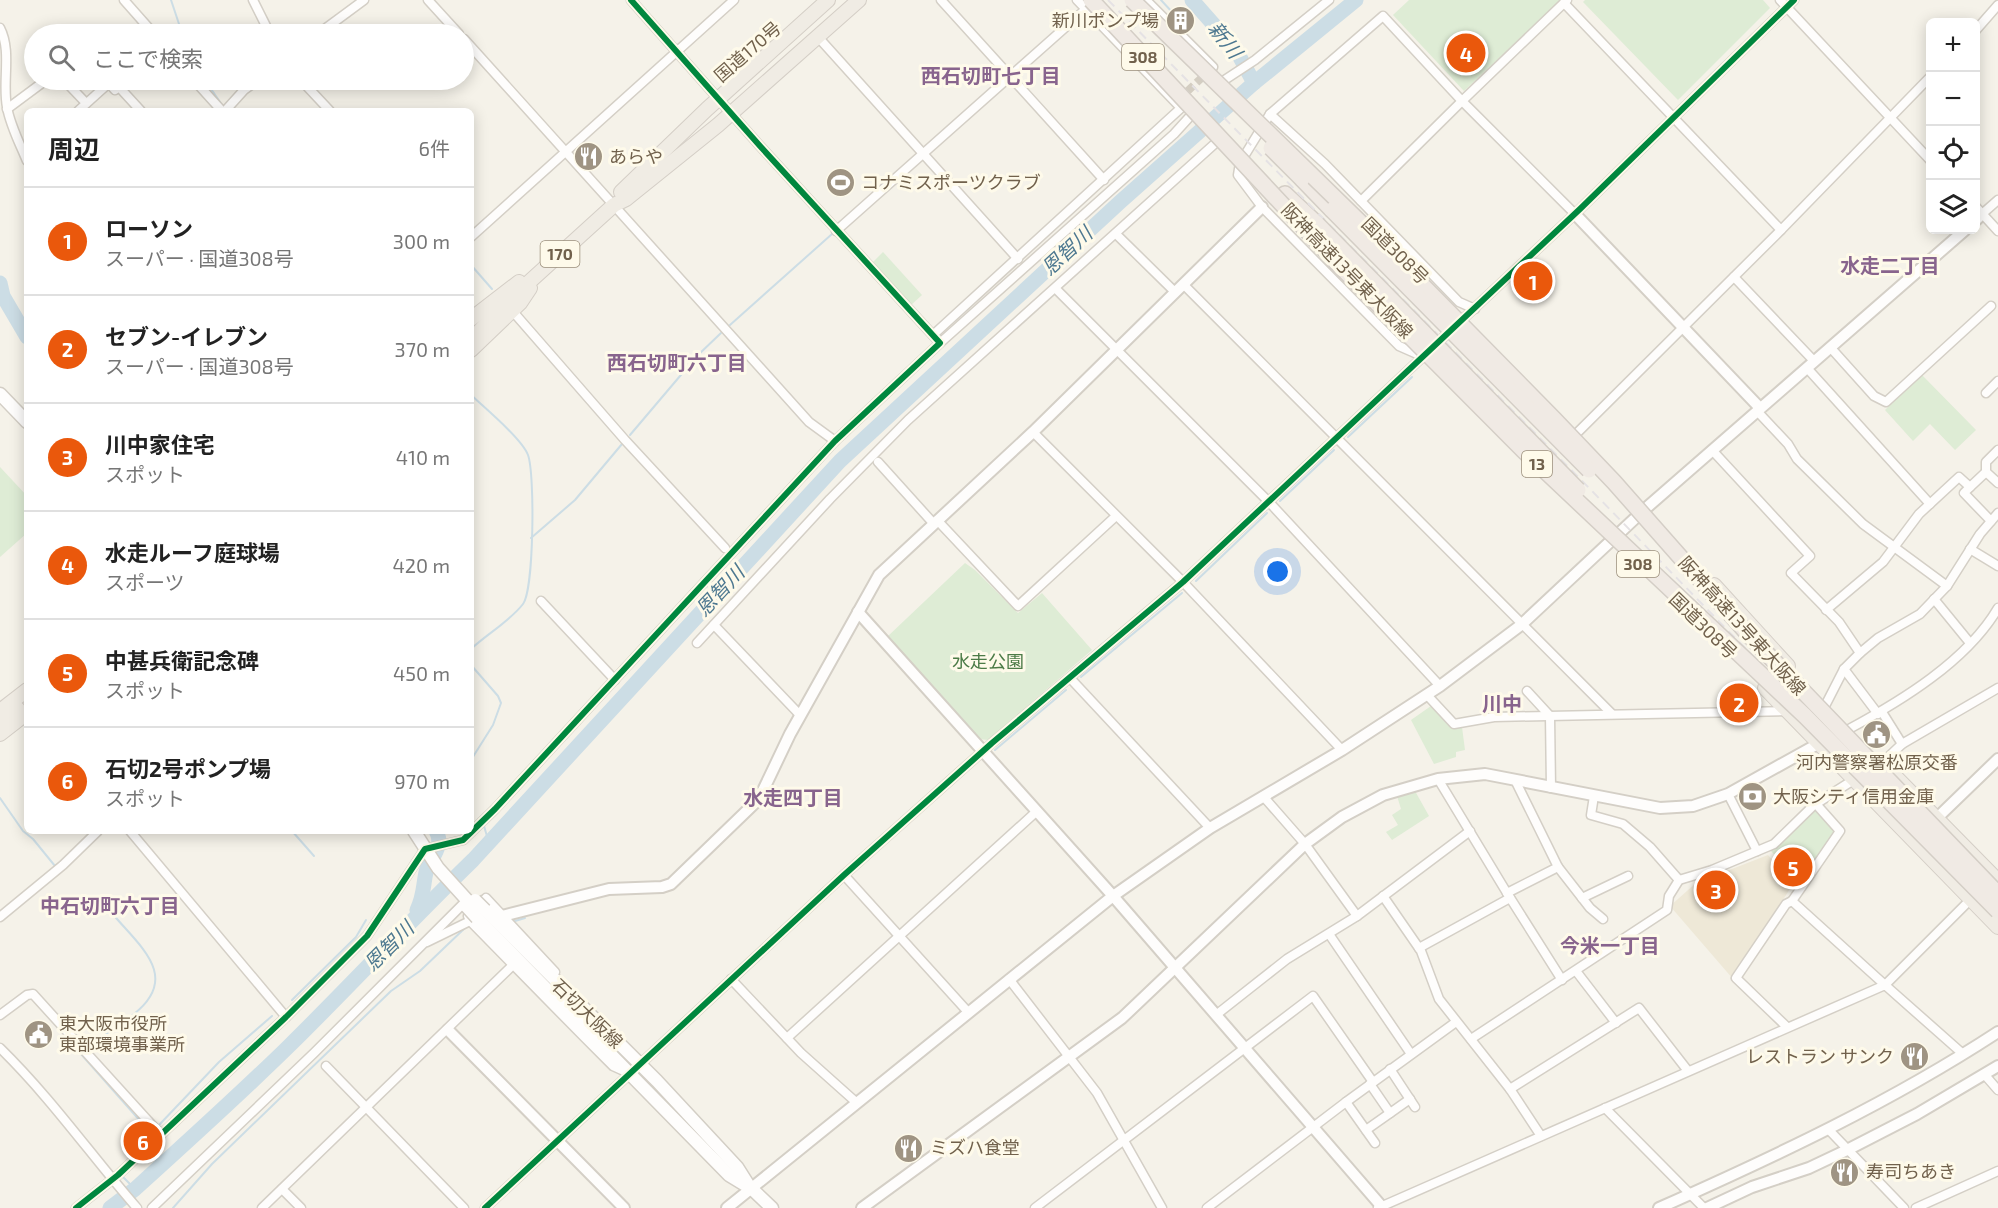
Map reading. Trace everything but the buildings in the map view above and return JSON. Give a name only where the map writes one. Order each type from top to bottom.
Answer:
[{"type":"highway","name":"国道170号","points":[[534,277],[614,205],[626,199],[731,113],[859,0]]},
{"type":"highway","points":[[1124,0],[1221,88],[1306,175],[1332,210],[1749,635]]},
{"type":"highway","name":"308","points":[[1134,0],[1221,88]]},
{"type":"highway","name":"阪神高速13号東大阪線","points":[[1134,0],[1322,183],[1554,418],[1614,482],[1749,635],[1998,894]]},
{"type":"highway","name":"国道170号","points":[[614,205],[620,193],[718,98],[826,1]]},
{"type":"highway","name":"308","points":[[1089,3],[1195,113]]},
{"type":"highway","name":"阪神高速13号東大阪線","points":[[1089,3],[1346,272],[1584,511],[1706,622],[1850,760],[1998,911]]},
{"type":"highway","points":[[1208,126],[1229,137],[1281,199],[1317,224],[1706,622]]},
{"type":"highway","name":"国道308号","points":[[1306,175],[1448,298],[1463,320],[1576,434],[1825,706],[1998,881]]},
{"type":"highway","name":"国道308号","points":[[1281,199],[1424,357],[1540,473],[1695,617],[1998,927]]},
{"type":"highway","name":"170","points":[[474,337],[526,294],[534,277]]},
{"type":"highway","name":"170","points":[[474,317],[507,290],[534,277]]},
{"type":"highway","name":"170","points":[[474,326],[509,307]]},
{"type":"highway","name":"170","points":[[474,347],[509,307]]},
{"type":"highway","points":[[0,701],[24,683]]},
{"type":"highway","points":[[0,711],[24,692]]},
{"type":"highway","points":[[0,723],[24,704]]},
{"type":"highway","points":[[0,734],[24,715]]},
{"type":"main road","points":[[0,394],[24,419]]},
{"type":"main road","name":"石切大阪線","points":[[418,834],[425,849],[468,901],[477,916],[729,1175],[752,1189]]},
{"type":"main road","name":"石切大阪線","points":[[477,916],[588,1014],[737,1167],[752,1189],[772,1208]]},
{"type":"street","points":[[124,0],[145,24]]},
{"type":"street","points":[[253,0],[265,24]]},
{"type":"street","points":[[332,24],[364,0]]},
{"type":"street","points":[[428,0],[450,24]]},
{"type":"street","points":[[632,0],[836,231],[940,343]]},
{"type":"street","points":[[474,234],[735,0]]},
{"type":"street","points":[[941,0],[1104,180]]},
{"type":"street","points":[[933,335],[1181,108],[1089,3],[1077,0]]},
{"type":"street","points":[[1146,0],[1210,64],[1212,69]]},
{"type":"street","points":[[1221,88],[1237,72],[1329,0]]},
{"type":"street","points":[[1780,0],[1926,156]]},
{"type":"street","points":[[485,1208],[844,875],[983,751],[1183,582],[1575,214],[1794,0]]},
{"type":"street","points":[[1361,201],[1566,2],[1781,230]]},
{"type":"street","points":[[836,231],[1089,3]]},
{"type":"street","points":[[1980,25],[1998,5]]},
{"type":"street","points":[[1424,357],[1399,346],[1262,207],[1240,181],[1238,169],[1270,114],[1383,16],[1462,101],[1575,214],[1683,328],[1759,410],[1788,444],[1797,459],[1863,524],[1947,586]]},
{"type":"street","points":[[0,28],[5,40],[4,87],[7,109],[24,153]]},
{"type":"street","points":[[818,36],[1018,259]]},
{"type":"street","points":[[474,50],[809,422],[835,441]]},
{"type":"street","points":[[1576,434],[1781,230],[1926,80]]},
{"type":"street","points":[[7,109],[33,90]]},
{"type":"street","points":[[74,90],[86,103]]},
{"type":"street","points":[[81,108],[98,90]]},
{"type":"street","points":[[122,90],[138,108]]},
{"type":"street","points":[[203,90],[220,108]]},
{"type":"street","points":[[226,108],[244,90]]},
{"type":"street","points":[[310,90],[327,108]]},
{"type":"street","points":[[474,829],[835,441],[1195,113]]},
{"type":"street","points":[[1270,114],[1361,201],[1448,298],[1475,309]]},
{"type":"street","points":[[697,643],[830,499],[908,420],[1220,139]]},
{"type":"street","points":[[1980,213],[1998,200]]},
{"type":"street","points":[[502,916],[609,888],[665,887],[671,884],[759,799],[800,715],[879,575],[1033,432],[1262,207]]},
{"type":"street","points":[[1980,216],[1998,231]]},
{"type":"street","points":[[1116,234],[1179,288],[1336,439],[1612,714]]},
{"type":"street","points":[[727,1208],[1113,896],[1210,828],[1342,750],[1427,695],[1521,625],[1712,450],[1960,234]]},
{"type":"street","points":[[1734,277],[1930,504]]},
{"type":"street","points":[[1058,291],[1269,502],[1440,686]]},
{"type":"street","points":[[1830,347],[1874,396],[1886,402],[1991,306]]},
{"type":"street","points":[[509,307],[625,440],[725,548]]},
{"type":"street","points":[[1986,393],[1998,381]]},
{"type":"street","points":[[1033,432],[1183,582],[1342,750]]},
{"type":"street","points":[[1712,450],[1810,556],[1791,573],[1839,622],[1860,652]]},
{"type":"street","points":[[1991,521],[1964,493],[1986,472],[1986,462],[1998,450]]},
{"type":"street","points":[[878,462],[1018,606],[1116,516]]},
{"type":"street","points":[[1986,472],[1998,483]]},
{"type":"street","points":[[1826,610],[1868,577],[1895,548],[1919,514],[1959,477],[1970,487]]},
{"type":"street","points":[[1825,706],[1844,669],[1860,652],[1878,638],[1920,614],[1947,586],[1970,549],[1998,513]]},
{"type":"street","points":[[1970,549],[1998,566]]},
{"type":"street","points":[[1934,599],[1970,643]]},
{"type":"street","points":[[542,601],[615,680]]},
{"type":"street","points":[[862,1208],[1122,1018],[1305,844],[1342,817],[1383,795],[1438,779],[1485,774],[1660,808],[1694,806],[1728,794],[1906,697],[1970,643],[1998,608]]},
{"type":"street","points":[[858,612],[1113,896],[1381,1207],[1885,985],[1971,899]]},
{"type":"street","points":[[714,625],[800,715]]},
{"type":"street","points":[[1844,669],[1902,744]]},
{"type":"street","points":[[1070,678],[1210,828]]},
{"type":"street","points":[[1882,763],[1902,744],[1998,688]]},
{"type":"street","points":[[1527,691],[1550,716],[1551,788]]},
{"type":"street","points":[[1427,695],[1454,724],[1494,717],[1681,715],[1788,711]]},
{"type":"street","points":[[1937,818],[1998,759]]},
{"type":"street","points":[[1438,779],[1508,896],[1562,980]]},
{"type":"street","points":[[1471,1039],[1667,910],[1669,896],[1679,880],[1712,870],[1774,844],[1816,804],[1855,779]]},
{"type":"street","points":[[1515,780],[1558,867],[1582,898],[1603,919]]},
{"type":"street","points":[[1728,794],[1757,851]]},
{"type":"street","points":[[1263,796],[1305,844],[1357,916]]},
{"type":"street","points":[[1594,796],[1591,815],[1623,824],[1650,847],[1679,880]]},
{"type":"street","points":[[1787,1027],[1736,978],[1786,904],[1792,901],[1840,831],[1816,804]]},
{"type":"street","points":[[787,1038],[1037,811]]},
{"type":"street","points":[[1216,1016],[1287,959],[1357,916],[1470,831]]},
{"type":"street","points":[[0,917],[63,865],[95,834]]},
{"type":"street","points":[[133,834],[286,1017]]},
{"type":"street","points":[[76,1208],[113,1180],[286,1017],[368,936],[425,849],[463,840],[469,834]]},
{"type":"street","points":[[1419,948],[1558,867]]},
{"type":"street","points":[[844,875],[968,1012]]},
{"type":"street","points":[[1582,898],[1628,876]]},
{"type":"street","points":[[1383,896],[1419,948],[1429,967],[1439,999],[1510,1089],[1541,1136]]},
{"type":"street","points":[[477,916],[468,916],[486,898],[567,984],[588,1014]]},
{"type":"street","points":[[152,1208],[468,901]]},
{"type":"street","points":[[1792,901],[1963,1054]]},
{"type":"street","points":[[422,944],[477,916]]},
{"type":"street","points":[[477,916],[513,965],[613,1066],[629,1074]]},
{"type":"street","points":[[1329,934],[1411,1054]]},
{"type":"street","points":[[262,1208],[513,965]]},
{"type":"street","points":[[1576,971],[1616,1023]]},
{"type":"street","points":[[731,979],[787,1038],[857,1103]]},
{"type":"street","points":[[1009,979],[1097,1093],[1162,1208]]},
{"type":"street","points":[[0,1015],[27,995],[33,994],[161,1135]]},
{"type":"street","points":[[1035,1208],[1313,996],[1390,1113]]},
{"type":"street","points":[[1510,1089],[1639,1008],[1689,1071]]},
{"type":"street","points":[[1207,1208],[1371,1083],[1456,1022]]},
{"type":"street","points":[[448,1030],[624,1208]]},
{"type":"street","points":[[1659,1208],[1744,1171],[1782,1149],[1828,1129],[1901,1092],[1998,1032]]},
{"type":"street","points":[[0,1048],[75,1129],[137,1208]]},
{"type":"street","points":[[326,1066],[464,1208]]},
{"type":"street","points":[[1605,1108],[1706,1208],[1752,1187],[1809,1168],[1847,1150],[1917,1114],[1998,1066]]},
{"type":"street","points":[[1366,1130],[1390,1113],[1412,1103],[1390,1069]]},
{"type":"street","points":[[1984,1074],[1998,1090]]},
{"type":"street","points":[[1346,1102],[1375,1143]]},
{"type":"street","points":[[1828,1129],[1904,1208]]},
{"type":"street","points":[[1916,1208],[1998,1171]]},
{"type":"street","points":[[282,1189],[302,1208]]},
{"type":"shaded area","points":[[1768,855],[1793,884],[1733,979],[1670,906],[1696,883]]},
{"type":"green space","points":[[1409,0],[1561,0],[1464,91],[1393,15]]},
{"type":"green space","points":[[1585,0],[1763,0],[1770,8],[1678,100],[1583,2]]},
{"type":"green space","points":[[883,252],[922,295],[911,305],[872,263]]},
{"type":"green space","points":[[1921,374],[1976,430],[1955,450],[1930,424],[1913,441],[1885,410]]},
{"type":"green space","points":[[0,467],[24,493],[24,536],[0,557]]},
{"type":"green space","name":"水走公園","points":[[965,563],[1018,613],[1042,593],[1092,650],[988,740],[979,739],[887,637]]},
{"type":"green space","points":[[1431,706],[1451,728],[1462,727],[1465,750],[1456,752],[1456,757],[1434,764],[1411,720]]},
{"type":"green space","points":[[1415,791],[1429,816],[1392,840],[1386,832],[1398,825],[1392,815],[1401,809],[1397,796]]},
{"type":"green space","points":[[1813,809],[1817,809],[1835,832],[1801,879],[1796,879],[1771,851]]},
{"type":"waterway","points":[[171,0],[179,24]]},
{"type":"waterway","points":[[1161,0],[1185,26],[1187,24]]},
{"type":"waterway","name":"新川","points":[[1192,0],[1236,50],[1254,83]]},
{"type":"waterway","name":"恩智川","points":[[110,1208],[135,1189],[270,1064],[473,860],[840,461],[1120,202],[1254,83],[1356,0]]},
{"type":"waterway","name":"新川","points":[[1198,14],[1201,11]]},
{"type":"waterway","points":[[212,90],[220,102]]},
{"type":"waterway","points":[[730,325],[832,234]]},
{"type":"waterway","points":[[474,268],[492,289]]},
{"type":"waterway","points":[[0,283],[3,296],[24,332]]},
{"type":"waterway","points":[[630,435],[697,356],[721,333]]},
{"type":"waterway","points":[[1348,437],[1412,377]]},
{"type":"waterway","points":[[474,398],[524,448],[528,455],[532,484],[531,555],[527,594],[523,604],[512,616],[474,647]]},
{"type":"waterway","points":[[531,538],[575,500],[622,444]]},
{"type":"waterway","points":[[1280,501],[1334,450]]},
{"type":"waterway","points":[[1196,581],[1267,513]]},
{"type":"waterway","points":[[1081,677],[1182,593]]},
{"type":"waterway","points":[[474,668],[498,696],[501,703],[493,725],[474,755]]},
{"type":"waterway","points":[[995,750],[1066,690]]},
{"type":"waterway","points":[[0,798],[24,832]]},
{"type":"waterway","points":[[484,826],[489,843]]},
{"type":"waterway","points":[[27,834],[55,866],[58,864]]},
{"type":"waterway","points":[[295,834],[314,856]]},
{"type":"waterway","points":[[417,910],[426,872],[438,847],[437,834]]},
{"type":"waterway","points":[[88,1048],[134,1014],[148,1000],[154,987],[155,974],[151,961],[111,912]]},
{"type":"waterway","points":[[515,921],[525,918]]},
{"type":"waterway","name":"恩智川","points":[[403,919],[410,925]]},
{"type":"waterway","points":[[292,1000],[356,937],[366,920]]},
{"type":"waterway","points":[[173,1208],[212,1164],[391,991],[420,971],[466,927]]},
{"type":"waterway","points":[[159,1125],[219,1062],[272,1016]]},
{"type":"waterway","points":[[81,1054],[150,1132],[140,1143],[143,1147]]},
{"type":"waterway","points":[[149,1153],[161,1165]]},
{"type":"waterway","points":[[123,1177],[135,1189]]},
{"type":"tunnel","points":[[1179,99],[1209,71]]},
{"type":"railway","points":[[1108,0],[1592,491],[1998,908]]},
{"type":"cycle path","points":[[474,829],[835,441],[940,343],[760,146],[631,0]]},
{"type":"cycle path","points":[[485,1208],[844,875],[992,743],[1183,582],[1580,209],[1794,0]]},
{"type":"cycle path","points":[[76,1208],[118,1175],[286,1017],[367,936],[425,849],[463,840],[469,834]]},
{"type":"place","name":"新川ポンプ場","points":[[1180,21]]},
{"type":"place","name":"水走ルーフ庭球場","points":[[1466,53]]},
{"type":"place","name":"あらや","points":[[588,157]]},
{"type":"place","name":"コナミスポーツクラブ","points":[[840,183]]},
{"type":"place","name":"ローソン","points":[[1533,281]]},
{"type":"place","name":"セブン-イレブン","points":[[1739,703]]},
{"type":"place","name":"河内警察署松原交番","points":[[1877,734]]},
{"type":"place","name":"大阪シティ信用金庫","points":[[1752,797]]},
{"type":"place","name":"中甚兵衛記念碑","points":[[1793,867]]},
{"type":"place","name":"川中家住宅","points":[[1716,890]]},
{"type":"place","name":"東大阪市役所 東部環境事業所","points":[[38,1034]]},
{"type":"place","name":"レストラン サンク","points":[[1915,1057]]},
{"type":"place","name":"石切2号ポンプ場","points":[[143,1141]]},
{"type":"place","name":"ミズハ食堂","points":[[909,1148]]},
{"type":"place","name":"寿司ちあき","points":[[1845,1172]]},
{"type":"district","name":"西石切町七丁目","points":[[991,76]]},
{"type":"district","name":"水走二丁目","points":[[1890,266]]},
{"type":"district","name":"西石切町六丁目","points":[[677,363]]},
{"type":"district","name":"川中","points":[[1502,704]]},
{"type":"district","name":"水走四丁目","points":[[793,798]]},
{"type":"district","name":"中石切町六丁目","points":[[110,906]]},
{"type":"district","name":"今米一丁目","points":[[1610,946]]}]
